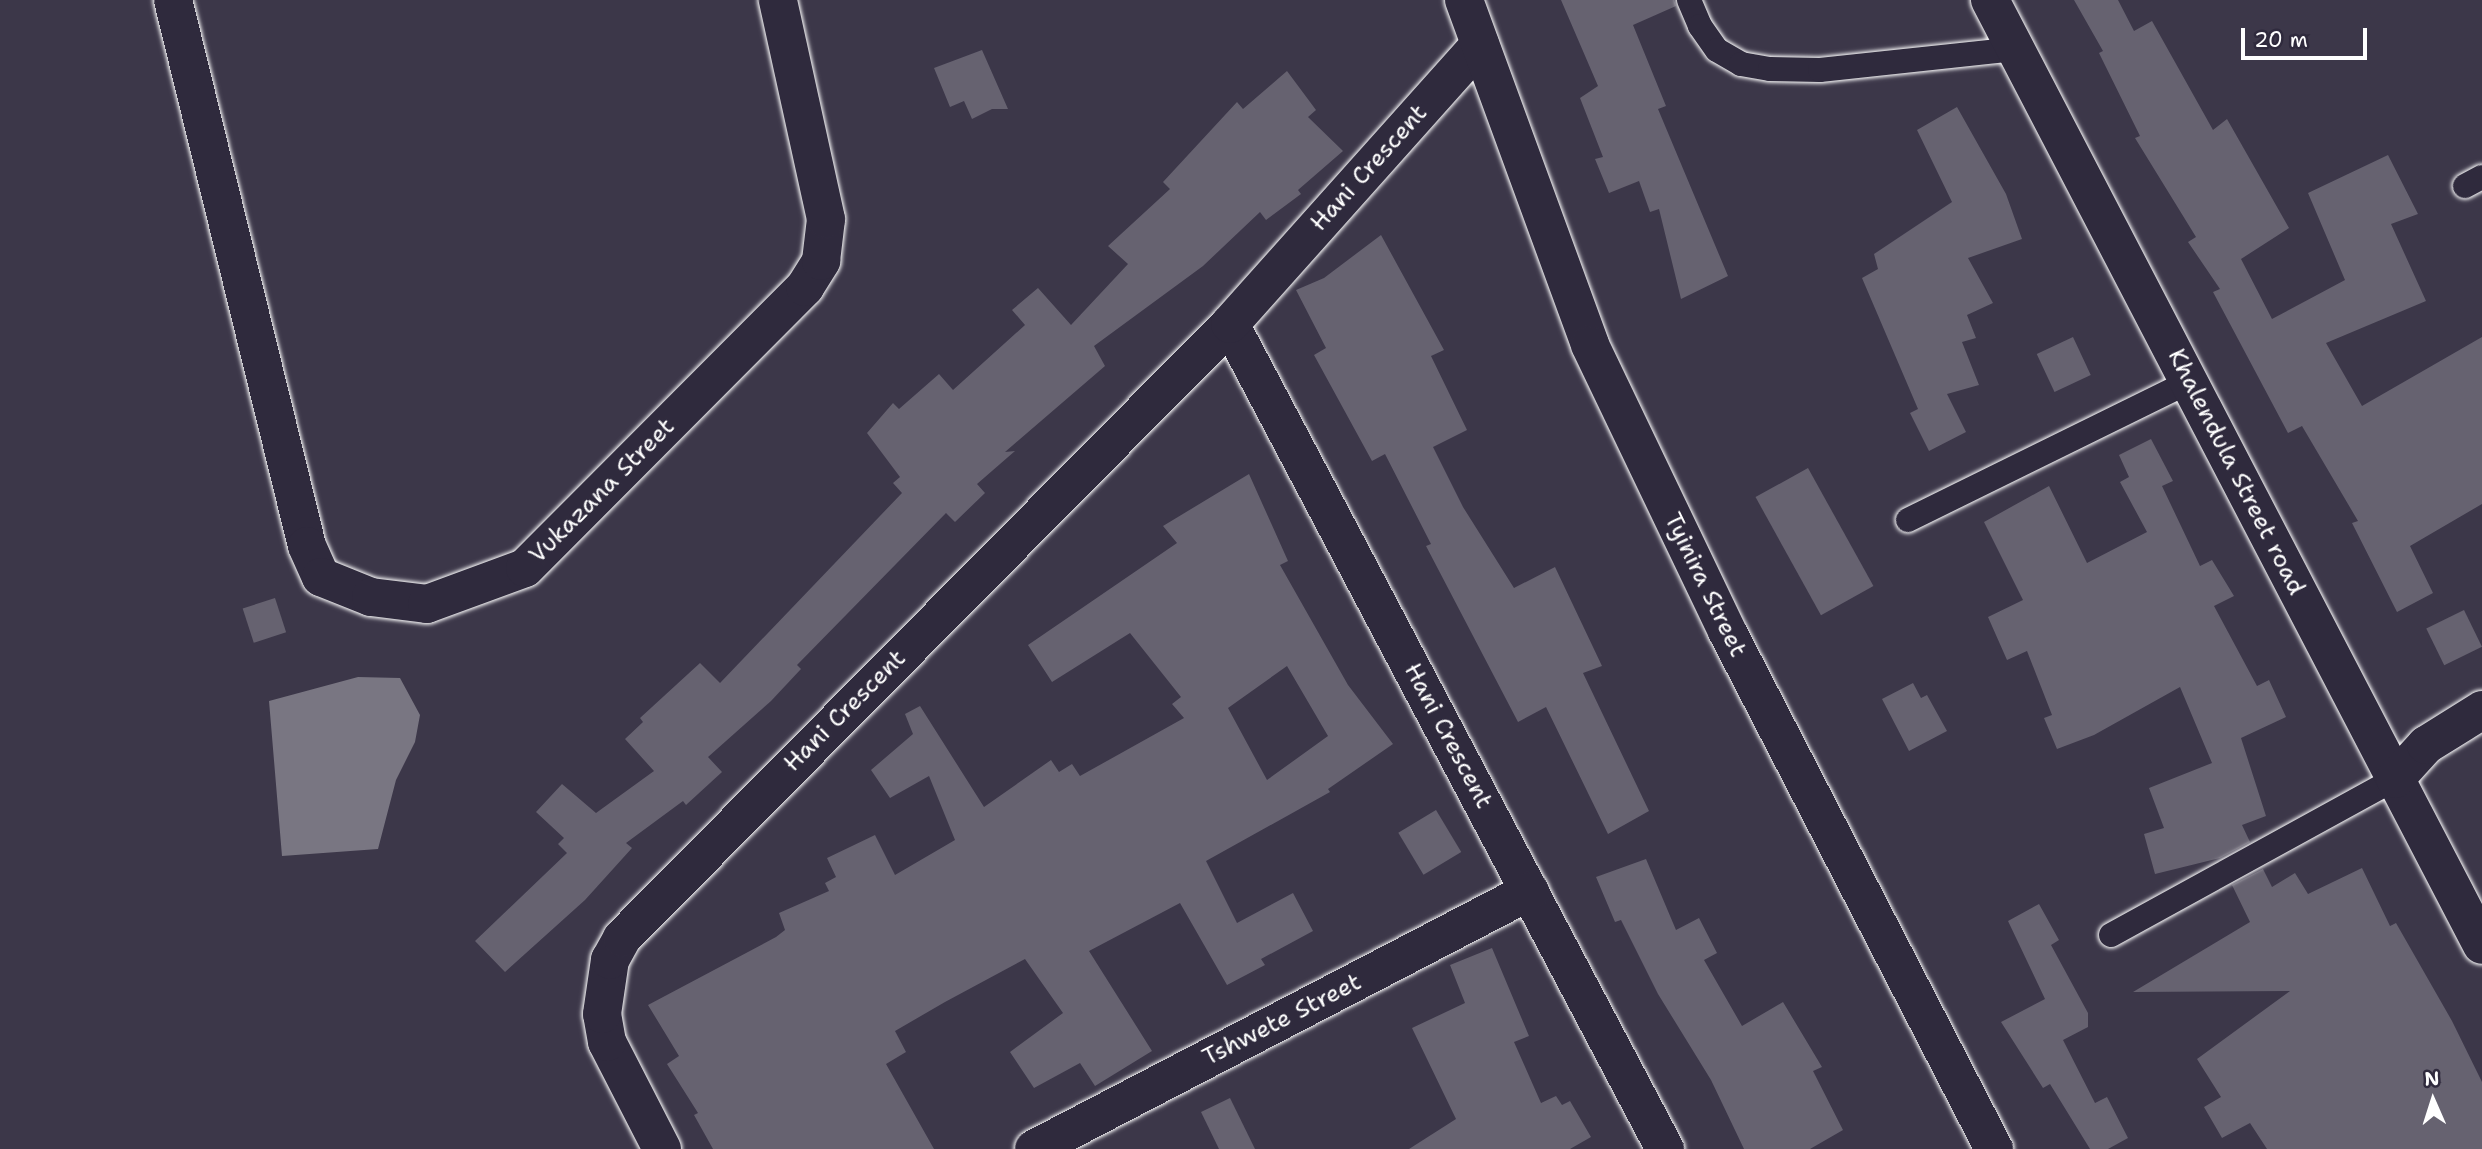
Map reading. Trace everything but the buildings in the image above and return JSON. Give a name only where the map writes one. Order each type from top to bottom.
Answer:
[{"type":"street","name":"Vukazana Street","points":[[173,0],[307,546],[321,577],[371,597],[427,604],[525,568],[805,287],[821,261],[826,219],[778,0]]},
{"type":"street","name":"Tyinira Street","points":[[1464,0],[1596,357],[1727,631],[1994,1149]]},
{"type":"street","name":"Khalendula Street road","points":[[1990,0],[2482,945]]},
{"type":"street","name":"Hani Crescent","points":[[663,1149],[607,1042],[603,1023],[604,987],[622,938],[1230,324],[1480,44]]},
{"type":"street","name":"Hani Crescent","points":[[1230,324],[1665,1149]]},
{"type":"street","points":[[2395,779],[2426,745],[2482,710]]},
{"type":"street","name":"Tshwete Street","points":[[1034,1149],[1531,891]]},
{"type":"lane","points":[[1689,0],[1700,26],[1717,50],[1741,64],[1770,69],[1820,70],[2015,49]]},
{"type":"lane","points":[[1908,520],[2189,382]]},
{"type":"lane","points":[[2111,935],[2395,779]]},
{"type":"shaded area","points":[[358,677],[400,678],[420,715],[415,742],[396,780],[378,849],[282,856],[269,701]]}]
